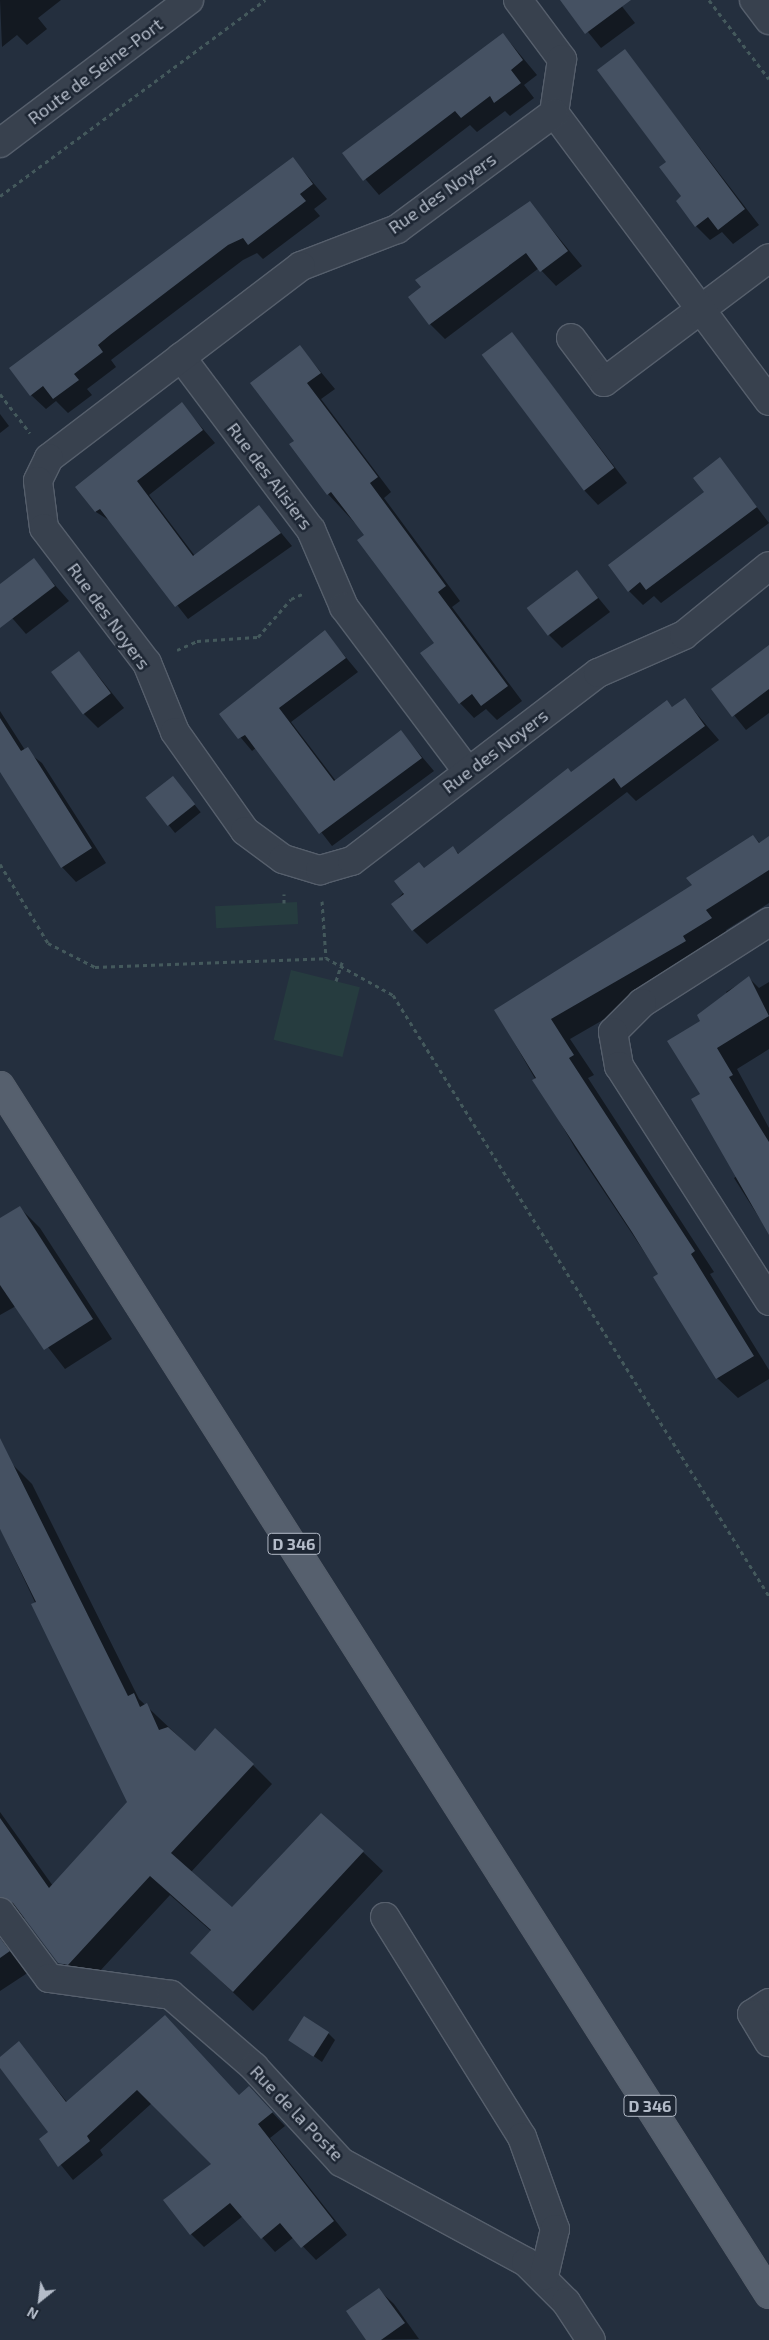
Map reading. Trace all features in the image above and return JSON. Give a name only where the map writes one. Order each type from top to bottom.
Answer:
[{"type":"main road","name":"D 346","points":[[0,1086],[769,2294]]},
{"type":"street","name":"Route de Seine-Port","points":[[0,143],[190,0]]},
{"type":"street","points":[[518,0],[562,58],[554,113],[769,401]]},
{"type":"street","points":[[754,0],[769,20]]},
{"type":"street","name":"Rue des Noyers","points":[[554,113],[397,229],[301,266],[49,458],[38,480],[44,528],[147,663],[174,732],[246,831],[283,859],[320,870],[352,861],[598,673],[684,635],[769,566]]},
{"type":"street","points":[[571,338],[604,382],[769,258]]},
{"type":"street","name":"Rue des Alisiers","points":[[181,357],[312,530],[344,607],[468,772]]},
{"type":"street","points":[[769,922],[642,1003],[612,1032],[619,1066],[769,1301]]},
{"type":"street","name":"Rue de la Poste","points":[[0,1912],[49,1978],[170,1995],[254,2067],[341,2162],[506,2250],[544,2276],[591,2340]]},
{"type":"street","points":[[385,1917],[522,2137],[555,2228],[544,2276]]},
{"type":"street","points":[[769,2003],[752,2014],[769,2042]]},
{"type":"path","points":[[0,196],[265,0]]},
{"type":"path","points":[[709,0],[769,79]]},
{"type":"path","points":[[0,394],[49,458]]},
{"type":"path","points":[[147,663],[197,640],[258,637],[291,599],[332,580]]},
{"type":"path","points":[[0,864],[48,943],[95,967],[326,958],[342,962],[393,995],[769,1596]]},
{"type":"path","points":[[320,870],[326,958]]},
{"type":"path","points":[[336,981],[342,962]]},
{"type":"green space","points":[[297,902],[298,924],[216,928],[215,906]]},
{"type":"green space","points":[[291,970],[360,987],[342,1057],[274,1040]]},
{"type":"building","points":[[560,0],[631,0],[585,34]]},
{"type":"building","points":[[503,33],[523,60],[511,70],[521,83],[494,103],[490,96],[461,118],[455,111],[363,181],[342,153]]},
{"type":"building","points":[[625,49],[745,209],[718,230],[708,217],[695,227],[676,201],[681,196],[659,167],[666,162],[597,70]]},
{"type":"building","points":[[293,157],[313,184],[300,194],[306,201],[248,245],[243,238],[228,245],[110,335],[98,345],[103,352],[74,374],[79,380],[53,399],[43,386],[30,396],[9,368]]},
{"type":"building","points":[[530,201],[568,251],[540,272],[526,253],[429,325],[408,297],[421,287],[415,280]]},
{"type":"building","points":[[512,332],[614,468],[584,491],[482,355]]},
{"type":"building","points":[[300,345],[321,373],[307,383],[378,477],[370,483],[446,586],[438,592],[508,686],[481,706],[472,694],[459,704],[420,653],[434,643],[357,540],[364,535],[331,492],[327,495],[289,444],[294,441],[250,383]]},
{"type":"building","points":[[182,402],[203,430],[137,481],[193,556],[259,505],[281,533],[175,607],[100,509],[95,512],[75,487]]},
{"type":"building","points":[[720,457],[757,507],[646,590],[640,582],[628,592],[608,565],[704,492],[693,478]]},
{"type":"building","points":[[34,558],[55,586],[0,628],[0,584]]},
{"type":"building","points":[[577,570],[598,598],[548,636],[527,608]]},
{"type":"building","points":[[325,630],[346,658],[279,708],[334,781],[401,730],[422,758],[319,834],[245,735],[238,739],[219,714]]},
{"type":"building","points":[[769,645],[769,689],[732,717],[711,689]]},
{"type":"building","points":[[79,651],[111,693],[83,714],[51,672]]},
{"type":"building","points":[[685,698],[705,726],[621,788],[614,778],[412,931],[391,904],[404,894],[394,881],[419,862],[424,868],[453,846],[458,854],[568,768],[571,772],[667,700],[672,707]]},
{"type":"building","points":[[0,718],[21,751],[28,747],[92,848],[61,868],[0,772]]},
{"type":"building","points":[[173,776],[195,804],[168,826],[145,798]]},
{"type":"building","points":[[753,835],[759,843],[769,836],[769,870],[706,910],[712,918],[683,936],[686,941],[551,1019],[574,1055],[569,1058],[695,1251],[691,1254],[754,1356],[716,1379],[653,1277],[658,1274],[532,1080],[536,1078],[494,1010],[692,885],[686,878]]},
{"type":"building","points":[[749,976],[769,1016],[717,1048],[733,1075],[729,1077],[769,1142],[769,1235],[691,1099],[700,1094],[667,1041],[700,1021],[697,1015]]},
{"type":"building","points":[[20,1206],[93,1319],[44,1350],[0,1285],[0,1218]]},
{"type":"building","points":[[0,1438],[128,1696],[134,1693],[140,1707],[147,1703],[159,1730],[168,1727],[195,1751],[215,1728],[254,1764],[171,1853],[232,1907],[321,1813],[364,1851],[233,1992],[190,1953],[211,1930],[150,1876],[68,1965],[58,1963],[13,1903],[0,1897],[0,1818],[49,1888],[127,1802],[31,1604],[36,1602],[0,1529]]},
{"type":"building","points":[[0,1938],[10,1951],[0,1958]]},
{"type":"building","points":[[165,2015],[239,2095],[249,2086],[273,2112],[258,2124],[334,2221],[301,2248],[280,2223],[261,2239],[230,2203],[190,2235],[163,2200],[211,2164],[137,2090],[87,2136],[90,2141],[58,2167],[39,2139],[48,2132],[0,2068],[0,2057],[19,2041],[66,2102]]},
{"type":"building","points":[[304,2016],[329,2032],[313,2057],[288,2040]]},
{"type":"building","points":[[379,2288],[405,2323],[381,2340],[366,2340],[346,2311]]}]
